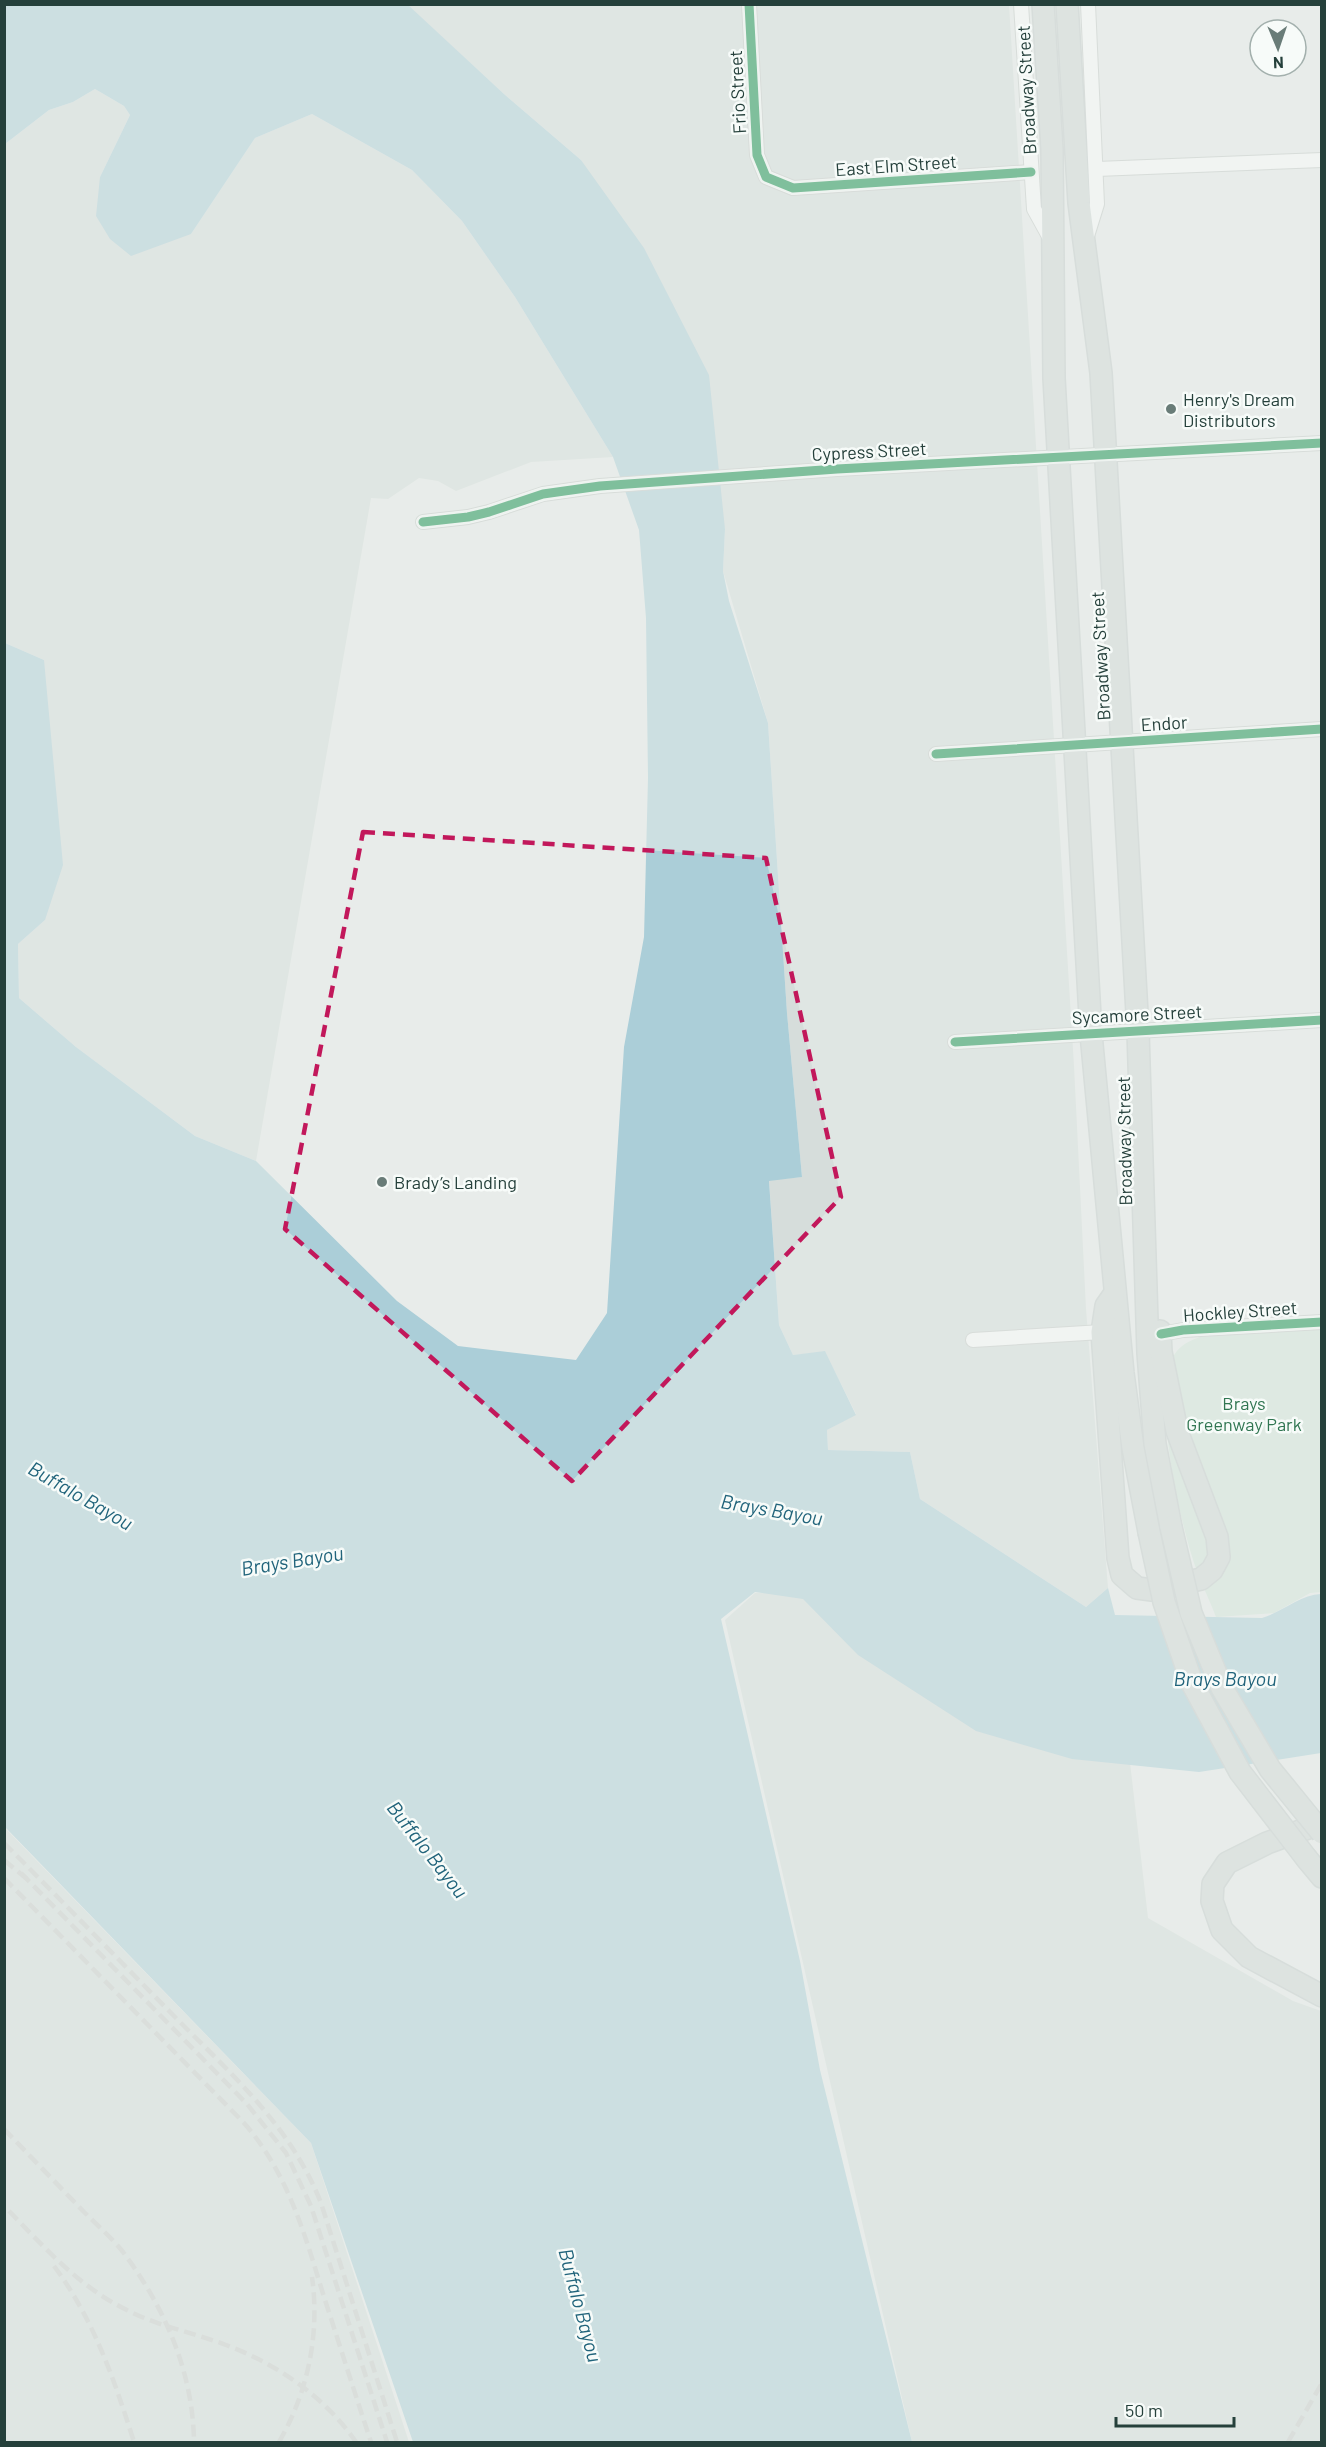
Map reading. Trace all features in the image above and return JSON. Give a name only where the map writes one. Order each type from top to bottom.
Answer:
[{"type":"main road","name":"Broadway Street","points":[[1043,4],[1052,149],[1052,329],[1057,458],[1091,1034],[1132,1448],[1164,1602],[1192,1683],[1240,1772],[1317,1873]]},
{"type":"main road","name":"Broadway Street","points":[[1067,4],[1075,148],[1084,243],[1097,330],[1106,455],[1138,1031],[1143,1248],[1155,1444],[1191,1613],[1222,1688],[1270,1769],[1322,1833]]},
{"type":"main road","points":[[1116,1292],[1106,1306],[1102,1332],[1118,1558],[1122,1575],[1137,1588],[1152,1590],[1201,1579],[1212,1570],[1219,1557],[1217,1537],[1177,1431],[1161,1352],[1161,1334],[1143,1248]]},
{"type":"main road","points":[[1322,1823],[1267,1843],[1227,1863],[1213,1884],[1212,1901],[1221,1930],[1249,1957],[1322,1996]]},
{"type":"street","name":"Frio Street","points":[[749,4],[757,155],[766,177]]},
{"type":"street","name":"Broadway Street","points":[[1021,4],[1034,209],[1053,243]]},
{"type":"street","name":"Broadway Street","points":[[1084,243],[1097,204],[1088,4]]},
{"type":"street","points":[[1096,169],[1322,160]]},
{"type":"street","name":"East Elm Street","points":[[766,177],[793,188],[1031,172]]},
{"type":"street","name":"Cypress Street","points":[[423,522],[468,517],[543,494],[600,486],[796,472],[1322,444]]},
{"type":"street","name":"Endor","points":[[936,754],[1322,729]]},
{"type":"street","name":"Sycamore Street","points":[[954,1042],[1322,1020]]},
{"type":"street","name":"Hockley Street","points":[[1161,1334],[1183,1330],[1322,1322]]},
{"type":"street","points":[[973,1340],[1102,1332]]},
{"type":"highlighted area","points":[[363,832],[766,858],[841,1197],[572,1481],[285,1229]]},
{"type":"shaded area","points":[[407,5],[1009,5],[1074,1066],[1086,1309],[1108,1588],[1086,1607],[920,1499],[910,1452],[828,1450],[827,1430],[856,1414],[825,1352],[793,1355],[779,1325],[769,1180],[802,1177],[787,1013],[768,723],[723,571],[725,529],[581,160],[504,94]]},
{"type":"shaded area","points":[[95,89],[124,106],[130,115],[100,177],[191,234],[255,138],[312,114],[412,170],[462,221],[515,297],[613,457],[531,462],[456,491],[438,481],[419,478],[388,499],[371,498],[256,1161],[195,1136],[76,1047],[19,998],[18,944],[45,920],[44,660],[5,643],[5,144],[49,110],[73,102]]},
{"type":"shaded area","points":[[755,1593],[808,1593],[1129,1754],[1148,1918],[1293,2001],[1321,2011],[1321,2442],[912,2442],[725,1620]]},
{"type":"shaded area","points":[[4,1827],[311,2143],[409,2442],[5,2442]]},
{"type":"green space","name":"Brays Greenway Park","points":[[1321,1329],[1321,1592],[1310,1593],[1274,1613],[1216,1617],[1193,1561],[1174,1480],[1166,1419],[1169,1367],[1179,1349],[1187,1342],[1200,1337]]},
{"type":"water","points":[[407,4],[504,94],[581,160],[644,248],[709,375],[725,529],[723,571],[729,601],[768,723],[787,1013],[802,1177],[769,1181],[779,1325],[793,1355],[825,1351],[856,1415],[827,1430],[828,1450],[910,1452],[920,1499],[1086,1607],[1108,1588],[1115,1615],[1262,1618],[1298,1600],[1321,1594],[1321,1753],[1199,1772],[1072,1759],[976,1731],[858,1655],[803,1599],[755,1592],[721,1619],[800,1961],[820,2070],[912,2442],[413,2442],[311,2143],[5,1827],[5,643],[44,660],[63,865],[45,920],[18,944],[19,998],[76,1047],[195,1136],[256,1161],[397,1301],[458,1346],[576,1360],[607,1313],[624,1047],[644,937],[648,778],[646,618],[639,530],[613,457],[515,297],[462,221],[412,170],[312,114],[255,138],[191,234],[131,256],[110,239],[96,216],[100,177],[130,115],[124,106],[95,89],[73,102],[49,110],[5,144],[5,5]]},
{"type":"railway","points":[[4,1843],[237,2080],[276,2125],[293,2149],[321,2203],[397,2442]]},
{"type":"railway","points":[[4,1860],[27,1879]]},
{"type":"railway","points":[[21,1873],[247,2104],[286,2153],[311,2206],[387,2442]]},
{"type":"railway","points":[[4,1878],[244,2123],[259,2142],[284,2184],[302,2228],[371,2442]]},
{"type":"railway","points":[[4,2129],[119,2247],[152,2295],[164,2318],[182,2366],[192,2416],[194,2442]]},
{"type":"railway","points":[[9,2211],[65,2267],[96,2292],[142,2317],[226,2345],[281,2372],[315,2397],[344,2426],[356,2442]]},
{"type":"railway","points":[[54,2266],[81,2307],[92,2329],[119,2396],[134,2442]]},
{"type":"railway","points":[[279,2442],[298,2403],[309,2362],[314,2320],[312,2277]]},
{"type":"railway","points":[[1288,2442],[1322,2383]]},
{"type":"cycle path","points":[[749,4],[757,155],[766,177],[793,188],[1031,172]]},
{"type":"cycle path","points":[[423,522],[468,517],[543,494],[600,486],[837,469],[1322,443]]},
{"type":"cycle path","points":[[936,754],[1322,729]]},
{"type":"cycle path","points":[[955,1042],[1322,1020]]},
{"type":"cycle path","points":[[1161,1334],[1183,1330],[1322,1322]]},
{"type":"place","name":"Henry's Dream Distributors","points":[[1171,409]]},
{"type":"place","name":"Brady’s Landing","points":[[382,1182]]},
{"type":"water label","name":"Buffalo Bayou","points":[[81,1495]]},
{"type":"water label","name":"Brays Bayou","points":[[772,1509]]},
{"type":"water label","name":"Brays Bayou","points":[[292,1560]]},
{"type":"water label","name":"Brays Bayou","points":[[1225,1678]]},
{"type":"water label","name":"Buffalo Bayou","points":[[428,1849]]},
{"type":"water label","name":"Buffalo Bayou","points":[[581,2305]]}]
